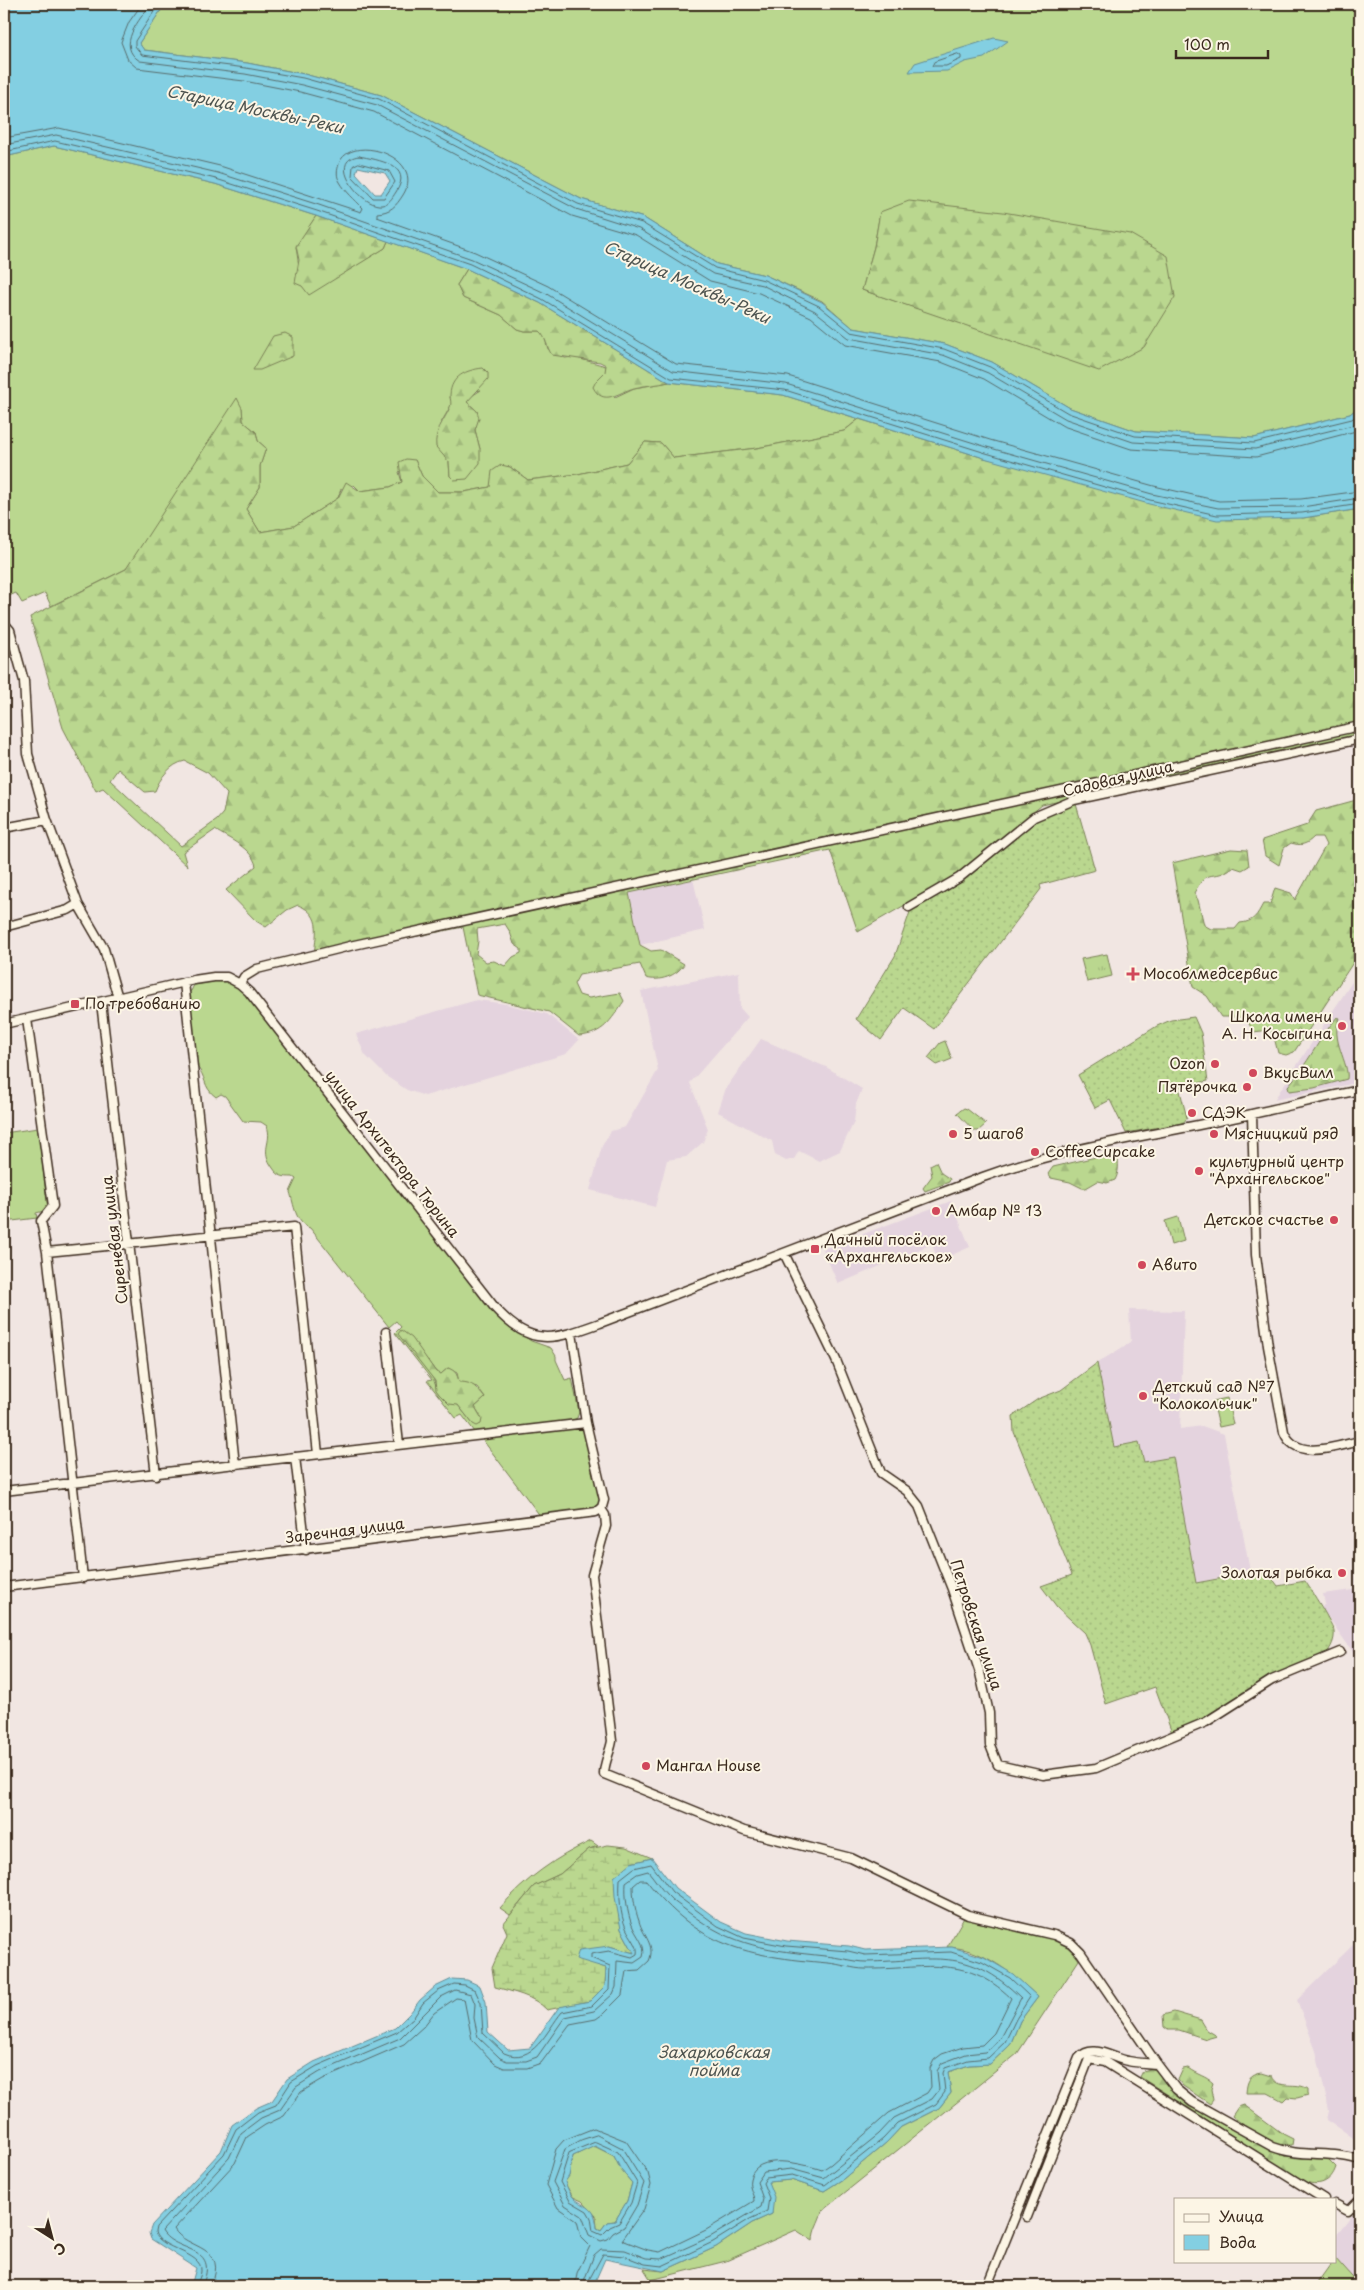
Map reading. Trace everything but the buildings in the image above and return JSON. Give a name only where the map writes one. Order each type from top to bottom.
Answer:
[{"type":"street","points":[[4,623],[10,630],[24,681],[28,754],[47,820],[78,904],[104,950],[118,998]]},
{"type":"street","points":[[4,1024],[184,982],[221,977],[240,984],[257,969],[354,945],[1360,726]]},
{"type":"street","name":"Садовая улица","points":[[909,907],[959,878],[1034,817],[1074,800],[1360,740]]},
{"type":"street","points":[[4,828],[47,820]]},
{"type":"street","points":[[4,927],[68,910],[78,904]]},
{"type":"street","points":[[184,982],[235,1465]]},
{"type":"street","name":"улица Архитектора Тюрина","points":[[240,984],[275,1025],[503,1317],[516,1328],[536,1337],[554,1338],[572,1333],[1033,1160],[1074,1149],[1252,1114],[1360,1090]]},
{"type":"street","name":"Сиреневая улица","points":[[101,1002],[156,1475]]},
{"type":"street","points":[[27,1019],[54,1206],[41,1221],[47,1252],[83,1578]]},
{"type":"street","points":[[1252,1114],[1256,1255],[1268,1346],[1284,1432],[1291,1444],[1303,1449],[1321,1449],[1360,1441]]},
{"type":"street","points":[[47,1252],[294,1227],[318,1454]]},
{"type":"street","name":"Петровская улица","points":[[784,1253],[836,1360],[881,1473],[907,1490],[919,1506],[952,1589],[980,1673],[989,1713],[990,1745],[998,1765],[1043,1775],[1096,1768],[1206,1722],[1272,1680],[1340,1652]]},
{"type":"street","points":[[386,1332],[399,1444]]},
{"type":"street","points":[[572,1333],[586,1423],[604,1500],[601,1509],[605,1515],[606,1526],[592,1575],[611,1736],[611,1750],[604,1764],[604,1774],[744,1832],[851,1858],[968,1915],[1064,1939],[1081,1953],[1156,2064],[1176,2089],[1192,2102],[1273,2147],[1286,2152],[1344,2154],[1360,2160]]},
{"type":"street","points":[[4,1491],[156,1475],[399,1444],[586,1423]]},
{"type":"street","points":[[295,1457],[306,1550]]},
{"type":"street","name":"Заречная улица","points":[[4,1587],[512,1524],[596,1512],[601,1509]]},
{"type":"street","points":[[987,2286],[1079,2058],[1085,2052],[1092,2051],[1129,2061],[1156,2064]]},
{"type":"street","points":[[1027,2217],[1089,2059],[1105,2062],[1322,2198]]},
{"type":"street","points":[[1121,2072],[1129,2061]]},
{"type":"street","points":[[1336,2205],[1348,2211],[1360,2199]]},
{"type":"street","points":[[4,2282],[7,2286]]},
{"type":"shaded area","points":[[693,879],[705,930],[640,945],[629,893]]},
{"type":"shaded area","name":"Школа имени А. Н. Косыгина","points":[[1360,970],[1360,1082],[1274,1100]]},
{"type":"shaded area","points":[[739,972],[740,1008],[748,1017],[690,1083],[708,1129],[703,1142],[686,1157],[667,1160],[655,1207],[590,1190],[602,1146],[611,1131],[625,1127],[658,1070],[641,991]]},
{"type":"shaded area","points":[[477,1000],[506,1004],[547,1014],[579,1040],[566,1054],[425,1096],[407,1090],[386,1076],[365,1055],[356,1034]]},
{"type":"shaded area","points":[[761,1039],[826,1067],[862,1089],[856,1104],[854,1122],[840,1151],[819,1161],[799,1151],[794,1159],[786,1161],[775,1155],[772,1141],[718,1112],[726,1088]]},
{"type":"shaded area","points":[[951,1201],[970,1247],[938,1261],[932,1244],[838,1284],[823,1249]]},
{"type":"shaded area","points":[[1129,1310],[1184,1311],[1180,1429],[1202,1426],[1224,1434],[1250,1571],[1196,1583],[1173,1457],[1144,1463],[1114,1448],[1097,1363],[1131,1342]]},
{"type":"shaded area","points":[[1360,1589],[1360,1662],[1321,1607],[1325,1604],[1323,1594]]},
{"type":"shaded area","points":[[1360,1938],[1360,2142],[1327,2120],[1329,2111],[1316,2051],[1297,2000]]},
{"type":"shaded area","points":[[1360,2206],[1360,2286],[1336,2259],[1336,2236]]},
{"type":"green space","points":[[165,4],[1360,4],[1360,406],[1350,414],[1254,438],[1136,431],[1070,408],[992,362],[945,344],[853,328],[822,301],[765,275],[717,264],[644,218],[581,199],[381,95],[304,74],[247,63],[144,50],[139,43]],"holes":[[[880,213],[1000,336],[862,290],[874,247]]]},
{"type":"green space","points":[[54,146],[215,184],[316,216],[296,247],[302,286],[311,292],[385,248],[388,241],[467,269],[457,285],[463,298],[501,315],[517,329],[539,331],[544,336],[548,349],[565,358],[573,357],[606,366],[606,372],[596,381],[615,397],[634,388],[669,382],[783,395],[859,419],[844,431],[757,448],[674,458],[661,443],[645,442],[627,463],[578,474],[528,480],[510,467],[501,466],[490,487],[464,492],[438,492],[422,476],[415,460],[399,472],[402,482],[390,487],[360,491],[354,485],[341,489],[338,498],[294,526],[260,532],[246,509],[260,487],[260,466],[266,448],[258,441],[256,432],[243,421],[242,408],[126,569],[51,606],[45,593],[22,603],[16,593],[4,598],[4,157]],"holes":[[[481,390],[470,397],[467,402],[477,411],[475,430],[480,449],[450,476],[449,462],[438,428],[452,404],[450,397]]]},
{"type":"green space","points":[[909,201],[1003,212],[1130,234],[1168,256],[1175,297],[1144,347],[1099,371],[862,290],[874,247],[880,212]]},
{"type":"green space","points":[[316,216],[388,241],[385,248],[309,295],[302,286],[295,283],[299,260],[296,246]]},
{"type":"green space","points":[[467,269],[540,303],[669,382],[634,388],[612,396],[602,396],[593,387],[605,372],[606,365],[600,362],[552,355],[544,337],[539,331],[517,329],[501,315],[463,298],[457,285]]},
{"type":"green space","points":[[285,333],[293,337],[293,356],[260,370],[253,370],[273,336]]},
{"type":"green space","points":[[483,368],[488,373],[488,379],[467,402],[477,411],[479,418],[475,430],[480,449],[480,463],[467,479],[454,480],[450,476],[449,462],[436,447],[436,436],[451,406],[450,395],[453,383],[465,372]]},
{"type":"green space","points":[[237,398],[242,408],[243,421],[256,432],[258,441],[266,448],[260,466],[260,487],[246,509],[260,532],[294,526],[338,498],[346,482],[360,491],[390,487],[402,482],[399,462],[406,459],[415,460],[422,476],[438,492],[464,492],[490,487],[492,471],[501,465],[510,467],[528,480],[578,474],[627,463],[645,442],[661,443],[674,458],[757,448],[844,431],[859,419],[984,458],[1303,518],[1360,509],[1360,736],[1042,805],[957,875],[858,932],[830,850],[629,893],[640,945],[651,951],[661,950],[684,964],[672,975],[656,979],[646,978],[640,964],[579,975],[574,984],[579,995],[589,998],[620,993],[624,1001],[601,1029],[588,1035],[579,1036],[549,1012],[477,995],[463,927],[314,957],[315,920],[306,909],[298,905],[287,910],[266,927],[256,921],[226,890],[256,866],[254,860],[245,849],[215,830],[183,852],[187,866],[103,788],[96,791],[63,728],[30,617],[126,569]],"holes":[[[185,761],[208,773],[227,794],[223,813],[217,820],[181,846],[110,780],[118,769],[145,792],[155,791],[166,772],[175,765]],[[505,924],[514,944],[521,949],[521,953],[513,957],[505,966],[494,961],[486,962],[476,954],[477,929]]]},
{"type":"green space","points":[[1360,799],[1360,952],[1294,1052],[1286,1055],[1278,1053],[1270,1030],[1253,1032],[1246,1017],[1221,1017],[1207,996],[1193,987],[1172,863],[1231,849],[1247,850],[1249,866],[1242,870],[1233,867],[1226,872],[1207,877],[1203,879],[1194,893],[1198,900],[1204,925],[1211,929],[1235,929],[1240,923],[1249,921],[1254,917],[1263,904],[1270,904],[1275,888],[1291,893],[1295,900],[1326,845],[1322,837],[1314,837],[1303,844],[1291,843],[1284,848],[1279,865],[1265,856],[1262,840],[1307,825],[1316,811]]},
{"type":"green space","points":[[1076,804],[1095,870],[1040,885],[1041,889],[934,1029],[904,1008],[881,1040],[856,1019],[895,956],[911,909],[1034,821]]},
{"type":"green space","points":[[1107,954],[1112,976],[1087,982],[1081,959]]},
{"type":"green space","points":[[224,980],[239,988],[250,999],[498,1318],[531,1341],[551,1348],[565,1380],[572,1378],[579,1412],[577,1418],[569,1422],[475,1432],[462,1415],[456,1418],[427,1381],[432,1380],[395,1333],[401,1327],[396,1321],[389,1327],[310,1228],[305,1226],[298,1218],[290,1192],[296,1179],[279,1175],[269,1161],[267,1156],[267,1126],[261,1122],[243,1121],[225,1096],[221,1094],[216,1097],[206,1085],[202,1074],[196,1066],[188,992],[191,991],[194,985]],"holes":[[[425,1357],[436,1372],[441,1374],[448,1368],[457,1373],[459,1382],[477,1387],[485,1398],[475,1407],[480,1415],[473,1424],[458,1405],[439,1394]]]},
{"type":"green space","points":[[1194,1017],[1201,1033],[1208,1081],[1179,1087],[1187,1118],[1183,1123],[1126,1133],[1110,1100],[1095,1108],[1078,1075],[1157,1026],[1171,1020]]},
{"type":"green space","points":[[1337,1017],[1340,1018],[1337,1026],[1338,1042],[1346,1066],[1347,1079],[1314,1088],[1289,1091],[1288,1086]]},
{"type":"green space","points":[[945,1041],[952,1059],[937,1065],[928,1058],[940,1043]]},
{"type":"green space","points":[[964,1108],[986,1124],[978,1131],[974,1131],[957,1113]]},
{"type":"green space","points":[[38,1128],[48,1210],[36,1213],[37,1218],[4,1222],[4,1133]]},
{"type":"green space","points":[[1113,1153],[1117,1155],[1118,1171],[1115,1180],[1107,1183],[1098,1181],[1086,1188],[1082,1188],[1070,1182],[1051,1178],[1048,1174],[1053,1167]]},
{"type":"green space","points":[[936,1162],[941,1173],[950,1179],[949,1182],[925,1191],[923,1188],[932,1176],[930,1165]]},
{"type":"green space","points":[[1178,1217],[1184,1241],[1171,1245],[1165,1221]]},
{"type":"green space","points":[[401,1330],[412,1338],[436,1372],[441,1374],[448,1368],[453,1370],[459,1382],[471,1384],[485,1398],[475,1407],[482,1419],[481,1424],[477,1426],[473,1424],[458,1405],[449,1404],[439,1394],[436,1390],[435,1381],[398,1334]]},
{"type":"green space","points":[[1097,1363],[1114,1447],[1139,1442],[1144,1462],[1173,1457],[1196,1583],[1266,1570],[1278,1586],[1305,1581],[1334,1632],[1332,1644],[1326,1654],[1211,1718],[1172,1733],[1155,1687],[1106,1704],[1085,1633],[1057,1607],[1041,1586],[1072,1575],[1014,1432],[1013,1416],[1038,1399],[1061,1390]]},
{"type":"green space","points":[[1227,1398],[1233,1424],[1219,1427],[1213,1401]]},
{"type":"green space","points":[[578,1428],[585,1431],[601,1501],[597,1509],[541,1517],[482,1439]]},
{"type":"green space","points":[[591,1841],[598,1846],[589,1849],[560,1874],[534,1886],[510,1915],[500,1908],[531,1878],[566,1854]]},
{"type":"green space","points":[[608,1845],[626,1847],[652,1858],[631,1863],[621,1929],[634,1953],[609,1946],[597,1965],[606,1968],[605,1986],[590,2001],[547,2010],[530,1998],[495,1987],[492,1968],[507,1933],[503,1924],[534,1886],[560,1874],[589,1849]]},
{"type":"green space","points":[[965,1916],[1051,1937],[1071,1950],[1079,1960],[1017,2054],[822,2211],[813,2241],[796,2230],[726,2261],[651,2280],[644,2269],[663,2271],[716,2247],[752,2223],[772,2214],[767,2182],[791,2180],[824,2191],[843,2179],[887,2142],[901,2127],[939,2108],[951,2093],[948,2072],[969,2065],[990,2064],[1010,2045],[1020,2021],[1038,1997],[1008,1971],[985,1957],[960,1948],[947,1947]]},
{"type":"green space","points":[[1174,2012],[1201,2020],[1207,2030],[1217,2036],[1206,2039],[1179,2030],[1168,2030],[1164,2027],[1163,2015]]},
{"type":"green space","points":[[1188,2068],[1213,2083],[1211,2089],[1213,2100],[1210,2104],[1183,2086],[1178,2080],[1183,2069]]},
{"type":"green space","points":[[1157,2070],[1193,2106],[1271,2150],[1286,2156],[1303,2158],[1324,2155],[1336,2167],[1334,2172],[1331,2177],[1323,2182],[1314,2184],[1303,2181],[1140,2077],[1143,2071]]},
{"type":"green space","points":[[1262,2073],[1272,2076],[1275,2081],[1283,2085],[1304,2087],[1308,2089],[1308,2095],[1297,2098],[1287,2097],[1283,2101],[1268,2093],[1246,2093],[1251,2077]]},
{"type":"green space","points":[[1244,2105],[1283,2134],[1293,2139],[1292,2145],[1284,2145],[1268,2140],[1232,2116],[1238,2107]]},
{"type":"green space","points":[[594,2146],[614,2156],[621,2170],[632,2183],[627,2201],[615,2221],[607,2222],[601,2230],[597,2228],[596,2216],[582,2201],[573,2197],[564,2182],[569,2176],[573,2156]]},
{"type":"green space","points":[[1336,2259],[1360,2286],[1315,2286],[1332,2262],[1336,2262]]},
{"type":"water","name":"Старица Москвы-Реки","points":[[4,4],[165,4],[139,43],[144,50],[247,63],[304,74],[381,95],[581,199],[644,218],[717,264],[765,275],[822,302],[853,328],[945,344],[992,362],[1070,408],[1136,431],[1254,438],[1350,414],[1360,406],[1360,509],[1303,518],[1217,520],[1149,504],[984,458],[783,395],[669,382],[540,303],[467,269],[316,216],[215,184],[54,146],[4,157]],"holes":[[[358,167],[385,173],[390,181],[381,194],[375,194],[356,173]]]},
{"type":"water","points":[[994,38],[1008,41],[984,58],[965,62],[947,71],[909,72],[915,63]]},
{"type":"water","name":"Захарковская пойма","points":[[652,1858],[675,1888],[721,1922],[746,1933],[787,1941],[849,1946],[865,1950],[952,1947],[984,1957],[1013,1974],[1038,1997],[1020,2021],[1010,2045],[990,2064],[969,2065],[948,2072],[951,2093],[939,2108],[901,2127],[887,2142],[843,2179],[824,2191],[791,2180],[768,2182],[774,2197],[772,2214],[752,2223],[716,2247],[663,2271],[605,2259],[593,2286],[191,2286],[196,2268],[151,2239],[149,2233],[152,2225],[221,2151],[232,2125],[256,2108],[272,2101],[287,2079],[314,2062],[395,2028],[420,2000],[435,1987],[452,1979],[467,1980],[480,1986],[486,2002],[488,2032],[508,2050],[530,2048],[559,2007],[590,2001],[605,1986],[606,1968],[576,1959],[579,1950],[609,1946],[634,1953],[621,1929],[615,1897],[614,1877],[631,1863]],"holes":[[[595,2146],[614,2156],[621,2170],[632,2183],[627,2201],[615,2221],[607,2222],[601,2230],[597,2228],[593,2212],[573,2197],[565,2182],[569,2176],[573,2156]]]},
{"type":"place","name":"Мособлмедсервис","points":[[1133,974]]},
{"type":"place","name":"По требованию","points":[[75,1004]]},
{"type":"place","name":"Школа имени А. Н. Косыгина","points":[[1342,1026]]},
{"type":"place","name":"Ozon","points":[[1215,1064]]},
{"type":"place","name":"ВкусВилл","points":[[1253,1073]]},
{"type":"place","name":"Пятёрочка","points":[[1247,1087]]},
{"type":"place","name":"СДЭК","points":[[1192,1113]]},
{"type":"place","name":"5 шагов","points":[[953,1134]]},
{"type":"place","name":"Мясницкий ряд","points":[[1214,1134]]},
{"type":"place","name":"CoffeeCupcake","points":[[1035,1152]]},
{"type":"place","name":"культурный центр \"Архангельское\"","points":[[1199,1171]]},
{"type":"place","name":"Амбар № 13","points":[[936,1211]]},
{"type":"place","name":"Детское счастье","points":[[1334,1220]]},
{"type":"place","name":"Дачный посёлок «Архангельское»","points":[[815,1249]]},
{"type":"place","name":"Авито","points":[[1142,1265]]},
{"type":"place","name":"Детский сад №7 \"Колокольчик\"","points":[[1143,1396]]},
{"type":"place","name":"Золотая рыбка","points":[[1342,1573]]},
{"type":"place","name":"Мангал House","points":[[646,1766]]}]
